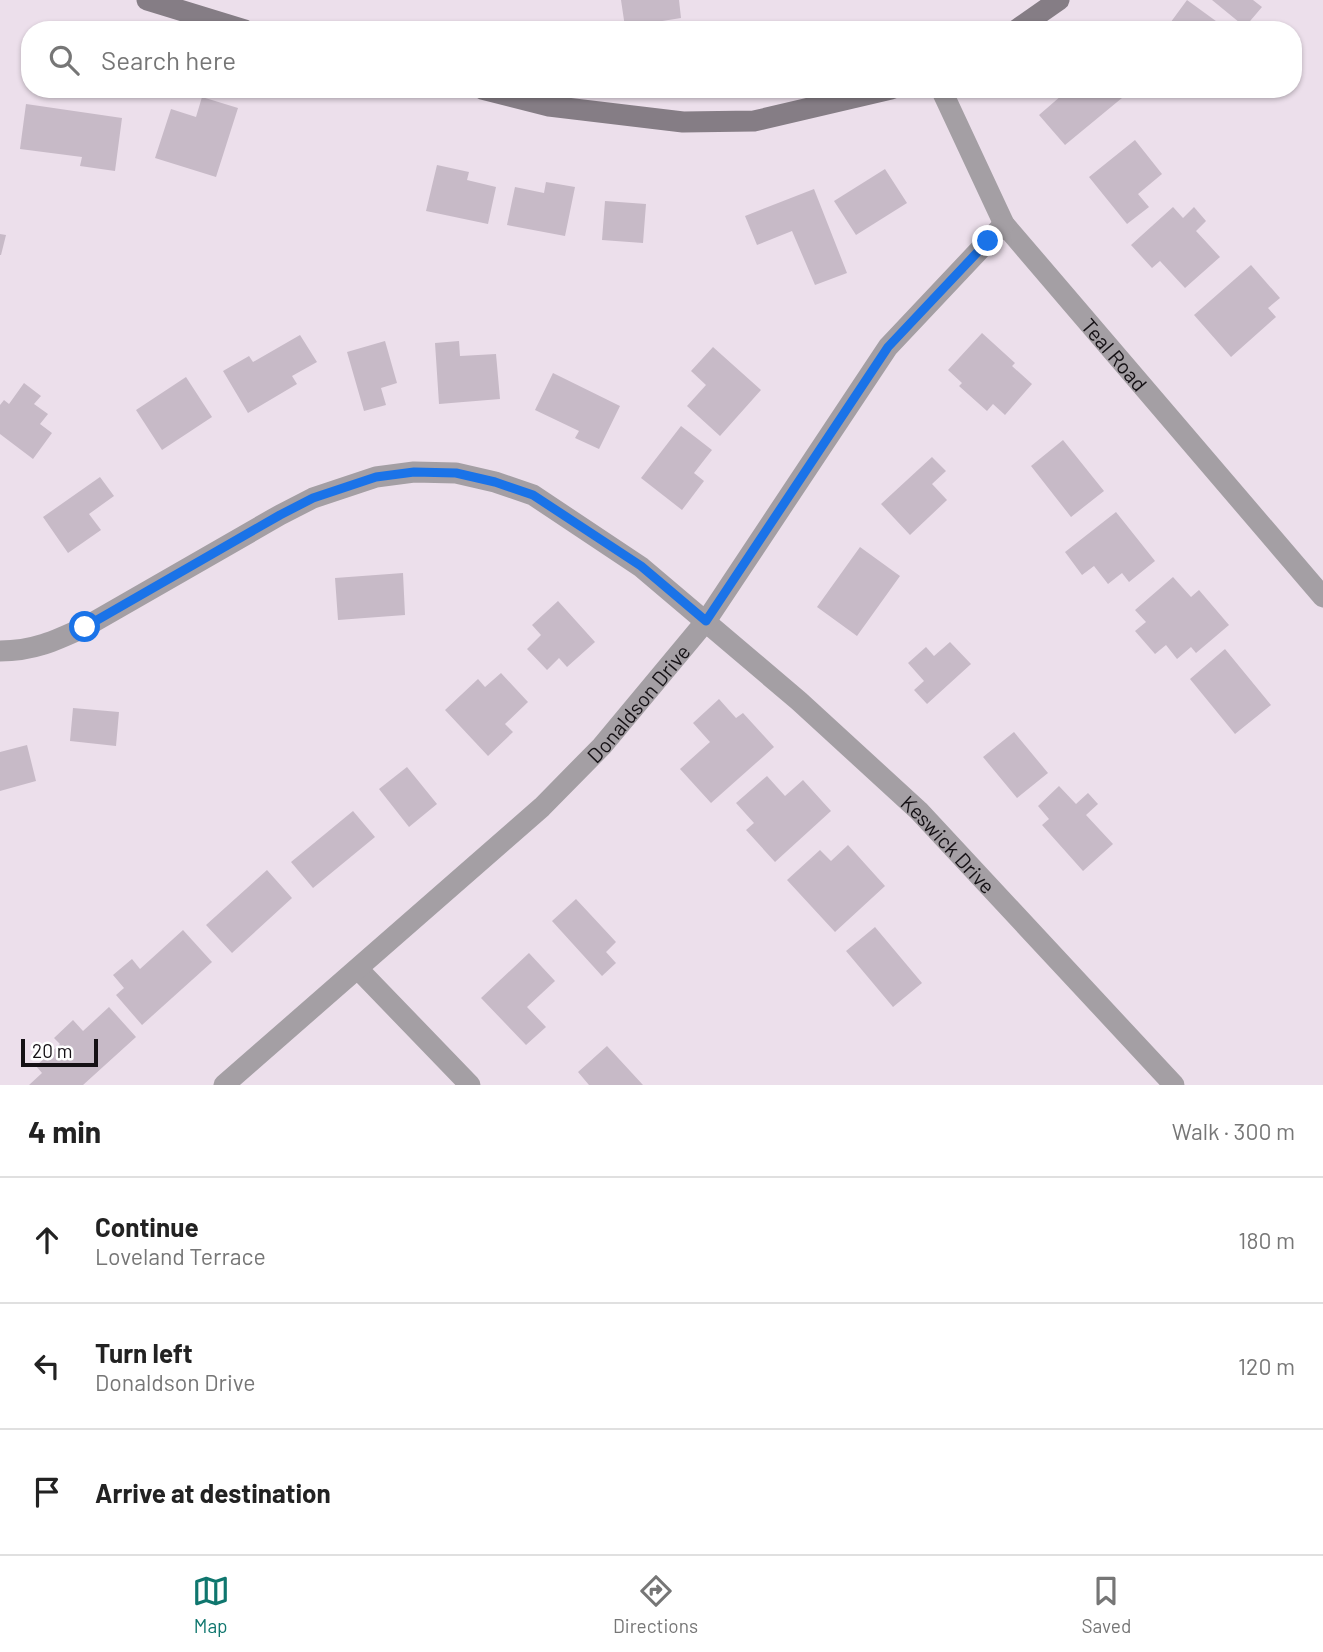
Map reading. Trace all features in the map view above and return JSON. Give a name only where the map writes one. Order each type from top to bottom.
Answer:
[{"type":"street","points":[[146,0],[215,21]]},
{"type":"street","points":[[1029,21],[1059,0]]},
{"type":"street","points":[[517,98],[549,106],[682,122],[754,121],[852,98]]},
{"type":"street","name":"Teal Road","points":[[945,98],[1004,224],[1323,597]]},
{"type":"street","name":"Donaldson Drive","points":[[224,1085],[542,807],[602,746],[706,621],[888,347],[1004,224]]},
{"type":"street","name":"Keswick Drive","points":[[0,651],[23,651],[51,643],[85,627],[268,521],[313,498],[376,477],[414,472],[456,473],[533,495],[641,566],[799,701],[919,811],[1174,1085]]},
{"type":"street","points":[[358,969],[470,1085]]},
{"type":"building","points":[[621,0],[679,0],[681,18],[624,21]]},
{"type":"building","points":[[1187,0],[1216,21],[1172,21]]},
{"type":"building","points":[[1212,0],[1253,0],[1262,7],[1250,21],[1238,21]]},
{"type":"building","points":[[202,98],[238,108],[216,177],[155,158],[171,109],[196,117]]},
{"type":"building","points":[[1059,98],[1122,98],[1065,145],[1039,115]]},
{"type":"building","points":[[26,104],[122,118],[115,171],[80,166],[82,157],[20,149]]},
{"type":"building","points":[[1135,140],[1162,174],[1138,194],[1149,207],[1127,224],[1089,177]]},
{"type":"building","points":[[437,165],[469,172],[467,180],[496,187],[488,224],[426,211]]},
{"type":"building","points":[[885,169],[907,203],[856,235],[834,201]]},
{"type":"building","points":[[546,182],[575,187],[565,236],[507,225],[515,187],[544,193]]},
{"type":"building","points":[[814,189],[847,273],[815,285],[792,231],[757,245],[745,216]]},
{"type":"building","points":[[605,201],[646,204],[643,243],[602,240]]},
{"type":"building","points":[[1173,207],[1183,218],[1194,207],[1206,221],[1196,231],[1220,257],[1185,288],[1160,261],[1152,268],[1131,245]]},
{"type":"building","points":[[0,234],[6,235],[1,255],[0,255]]},
{"type":"building","points":[[1251,265],[1280,298],[1268,308],[1276,317],[1231,357],[1194,315]]},
{"type":"building","points":[[982,333],[1015,363],[1012,366],[1032,384],[1005,415],[993,404],[987,411],[959,386],[962,383],[948,370]]},
{"type":"building","points":[[300,335],[317,362],[292,376],[297,384],[248,413],[223,371],[249,356],[253,362]]},
{"type":"building","points":[[385,341],[397,383],[381,388],[386,405],[364,411],[347,352]]},
{"type":"building","points":[[459,341],[460,356],[496,354],[500,399],[439,404],[435,343]]},
{"type":"building","points":[[713,347],[761,390],[720,436],[687,406],[706,385],[691,371]]},
{"type":"building","points":[[553,373],[620,406],[599,449],[575,438],[579,431],[535,410]]},
{"type":"building","points":[[186,377],[212,417],[162,450],[136,410]]},
{"type":"building","points":[[24,383],[41,396],[34,404],[48,414],[40,424],[52,433],[33,459],[0,434],[0,405],[4,400],[9,404]]},
{"type":"building","points":[[681,426],[712,450],[694,473],[704,481],[682,510],[641,478]]},
{"type":"building","points":[[1063,440],[1104,491],[1071,517],[1031,466]]},
{"type":"building","points":[[932,457],[946,471],[932,484],[947,500],[910,535],[881,504]]},
{"type":"building","points":[[100,477],[114,496],[89,514],[101,530],[68,553],[43,517]]},
{"type":"building","points":[[1116,512],[1155,561],[1129,582],[1122,573],[1108,584],[1094,566],[1082,575],[1065,552]]},
{"type":"building","points":[[860,547],[900,576],[857,636],[817,607]]},
{"type":"building","points":[[403,573],[405,615],[338,620],[335,578]]},
{"type":"building","points":[[1173,577],[1191,597],[1199,590],[1229,625],[1196,653],[1191,647],[1177,659],[1166,645],[1155,654],[1135,631],[1146,622],[1135,610]]},
{"type":"building","points":[[558,601],[595,642],[567,667],[559,658],[547,670],[527,649],[541,635],[532,625]]},
{"type":"building","points":[[950,642],[971,664],[927,704],[914,690],[924,681],[908,663],[926,647],[934,656]]},
{"type":"building","points":[[1225,649],[1271,705],[1235,734],[1190,679]]},
{"type":"building","points":[[501,673],[528,702],[505,724],[513,732],[488,756],[445,710],[478,679],[485,687]]},
{"type":"building","points":[[719,699],[736,718],[743,713],[774,747],[711,803],[680,769],[710,742],[693,723]]},
{"type":"building","points":[[73,708],[119,712],[116,746],[70,741]]},
{"type":"building","points":[[1014,732],[1048,773],[1017,798],[983,757]]},
{"type":"building","points":[[27,745],[36,781],[0,791],[0,752]]},
{"type":"building","points":[[407,767],[437,804],[409,827],[379,789]]},
{"type":"building","points":[[767,776],[785,796],[803,780],[831,811],[775,862],[746,830],[754,823],[736,803]]},
{"type":"building","points":[[1059,786],[1076,804],[1088,793],[1098,804],[1086,815],[1113,844],[1083,871],[1042,825],[1049,819],[1038,806]]},
{"type":"building","points":[[353,811],[375,837],[313,888],[291,862]]},
{"type":"building","points":[[848,845],[885,886],[835,932],[787,880],[820,850],[831,861]]},
{"type":"building","points":[[267,870],[292,898],[232,953],[206,925]]},
{"type":"building","points":[[576,899],[616,942],[606,952],[616,963],[602,976],[552,921]]},
{"type":"building","points":[[875,927],[922,983],[893,1007],[846,951]]},
{"type":"building","points":[[183,930],[212,962],[142,1025],[116,995],[124,988],[113,975],[132,959],[140,969]]},
{"type":"building","points":[[529,953],[555,981],[527,1007],[546,1027],[526,1045],[481,998]]},
{"type":"building","points":[[109,1007],[136,1037],[83,1085],[29,1085],[42,1073],[36,1066],[60,1044],[54,1038],[73,1020],[83,1031]]},
{"type":"building","points":[[607,1046],[643,1085],[589,1085],[578,1072]]},
{"type":"route","points":[[85,627],[313,498],[376,477],[414,472],[456,473],[533,495],[641,566],[706,621],[888,347],[988,241]]}]
